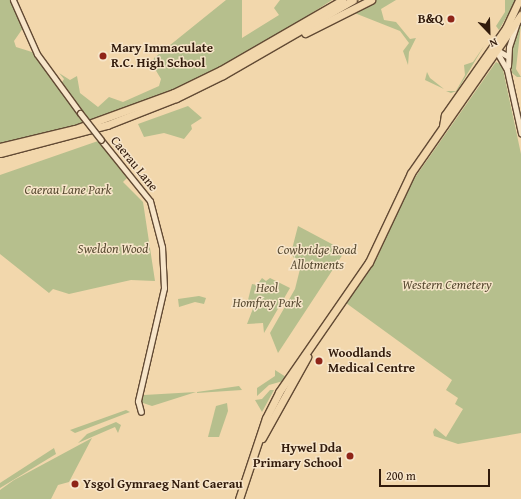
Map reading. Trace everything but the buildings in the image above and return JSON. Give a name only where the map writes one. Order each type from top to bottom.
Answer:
[{"type":"main road","points":[[301,24],[336,0]]},
{"type":"main road","points":[[0,147],[75,129],[137,108],[221,70],[342,0]]},
{"type":"main road","points":[[256,56],[354,0]]},
{"type":"main road","points":[[0,153],[77,134],[139,113],[371,0]]},
{"type":"main road","points":[[443,126],[443,119],[471,77],[496,49],[519,0]]},
{"type":"main road","points":[[239,499],[262,438],[309,351],[369,262],[401,189],[496,49],[519,18]]},
{"type":"street","name":"Caerau Lane","points":[[13,0],[37,54],[80,113],[150,201],[162,247],[164,279],[161,307],[138,401],[141,412]]},
{"type":"street","points":[[507,70],[508,56],[519,18]]},
{"type":"street","points":[[496,49],[508,56]]},
{"type":"street","points":[[496,49],[507,70],[521,133]]},
{"type":"green space","points":[[0,0],[11,0],[23,28],[14,41],[16,47],[32,52],[84,123],[0,145]]},
{"type":"green space","points":[[226,0],[242,0],[242,38],[279,15],[274,8],[280,0],[332,0],[261,46],[172,91],[91,122],[61,84],[64,79],[59,73],[70,80],[77,76],[80,93],[98,107],[109,97],[123,102],[159,86],[161,79],[152,64],[154,58]]},
{"type":"green space","points":[[375,0],[396,0],[381,9],[384,20],[396,22],[410,39],[416,38],[409,52],[408,65],[403,51],[409,43],[400,31],[352,12]]},
{"type":"green space","points":[[505,0],[516,0],[499,30],[496,26],[505,12]]},
{"type":"green space","points":[[521,24],[516,69],[521,77],[517,77],[512,73],[510,51]]},
{"type":"green space","points":[[484,46],[457,91],[451,93],[446,91],[456,91],[465,75],[464,65],[473,62]]},
{"type":"green space","name":"Western Cemetery","points":[[496,62],[502,65],[521,154],[521,433],[458,444],[434,436],[433,432],[435,428],[446,437],[463,409],[455,404],[458,398],[446,390],[452,380],[346,303],[377,258],[409,186]]},
{"type":"green space","points":[[427,72],[430,78],[444,89],[425,80]]},
{"type":"green space","points":[[188,106],[202,118],[191,125],[192,129],[184,139],[164,133],[144,137],[138,124]]},
{"type":"green space","name":"Sweldon Wood","points":[[98,141],[127,178],[123,182],[143,202],[155,281],[131,280],[69,294],[53,289],[49,293],[0,254],[0,175]]},
{"type":"green space","name":"Cowbridge Road Allotments","points":[[298,226],[345,251],[278,353],[270,333],[295,289],[300,269],[291,253]]},
{"type":"green space","name":"Heol Homfray Park","points":[[262,278],[266,281],[270,278],[290,288],[264,333],[263,323],[247,324],[254,306],[247,304],[252,284],[257,285]]},
{"type":"green space","points":[[199,296],[206,298],[204,304],[195,302],[179,307],[178,299]]},
{"type":"green space","points":[[275,370],[286,377],[283,381],[269,385],[257,396],[257,388],[275,376]]},
{"type":"green space","points":[[239,386],[242,390],[197,393],[197,392]]},
{"type":"green space","points":[[270,390],[274,390],[262,412],[255,400],[262,399]]},
{"type":"green space","points":[[196,392],[152,406],[140,402],[144,395]]},
{"type":"green space","points":[[227,403],[228,411],[219,437],[208,437],[216,406]]},
{"type":"green space","points":[[126,410],[130,412],[75,433],[70,430]]},
{"type":"green space","points":[[116,422],[121,425],[118,433],[115,427],[78,443],[87,434]]},
{"type":"green space","points":[[92,438],[69,482],[58,485],[51,499],[0,499],[0,490],[14,480]]},
{"type":"green space","points":[[54,448],[56,454],[0,488],[0,483]]},
{"type":"place","name":"B&Q","points":[[451,19]]},
{"type":"place","name":"Mary Immaculate R.C. High School","points":[[103,56]]},
{"type":"place","name":"Woodlands Medical Centre","points":[[319,361]]},
{"type":"place","name":"Hywel Dda Primary School","points":[[350,456]]},
{"type":"place","name":"Ysgol Gymraeg Nant Caerau","points":[[75,484]]},
{"type":"park label","name":"Caerau Lane Park","points":[[68,190]]}]
